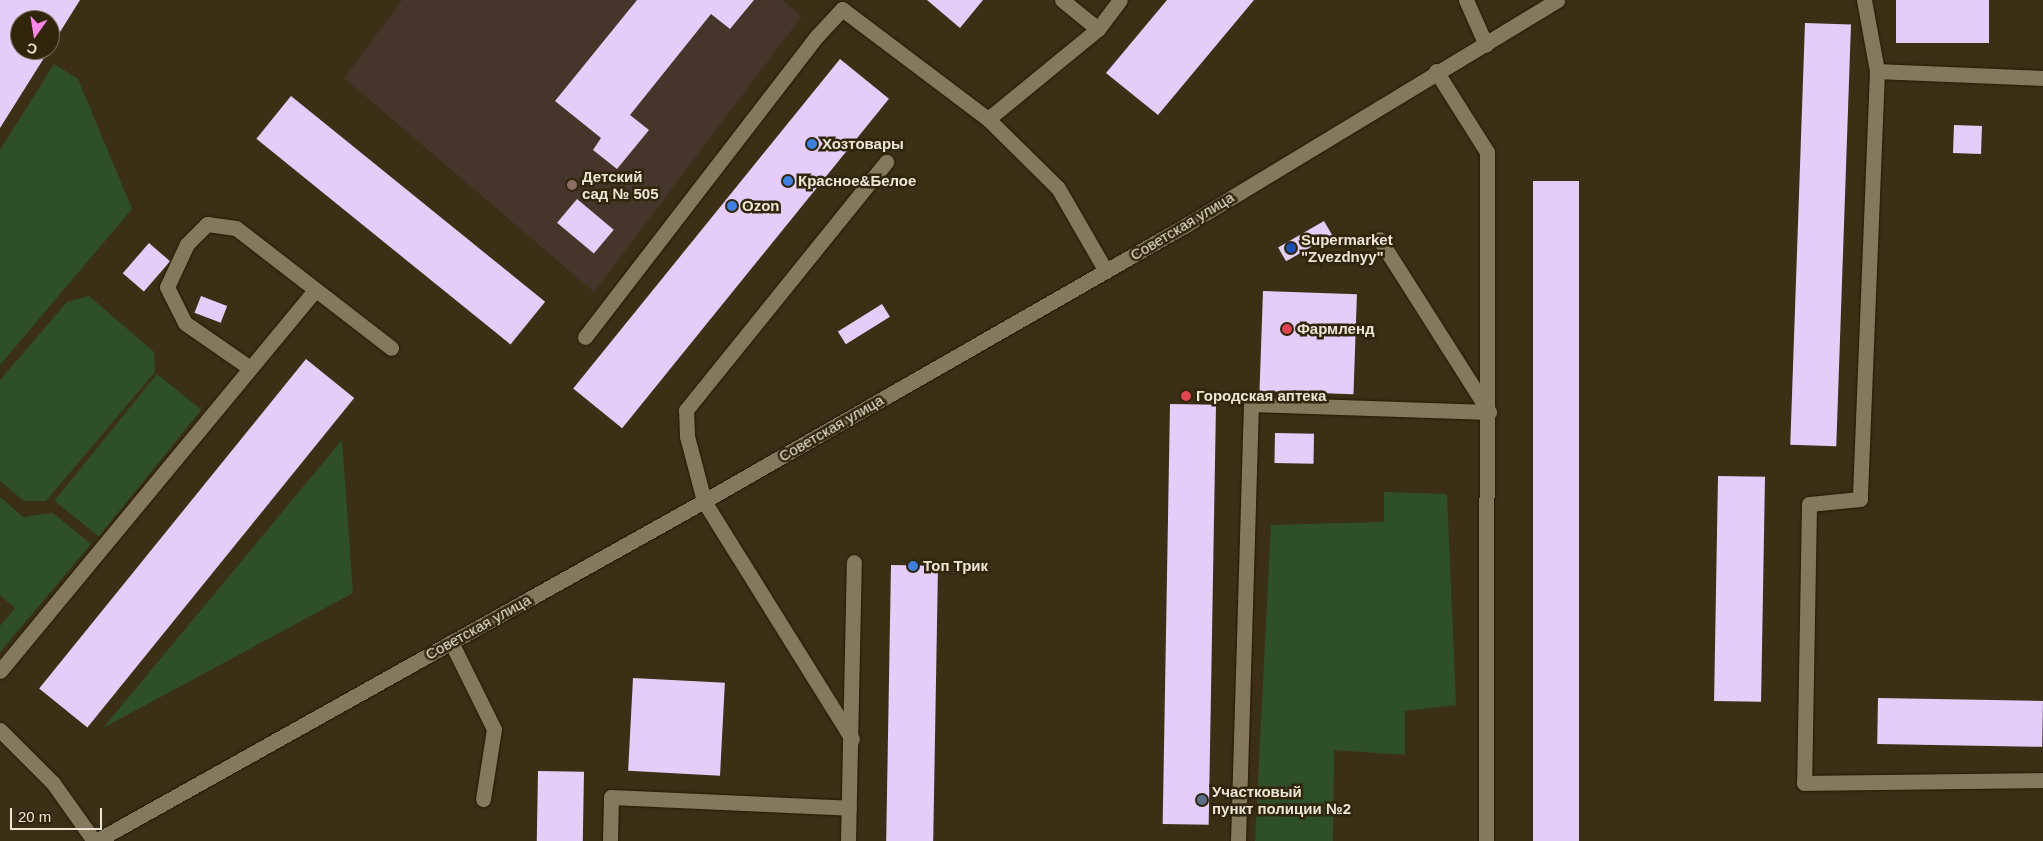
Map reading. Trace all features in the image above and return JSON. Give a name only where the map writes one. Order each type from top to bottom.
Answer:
[{"type":"main road","points":[[1062,0],[1098,28]]},
{"type":"main road","points":[[988,119],[1098,28],[1120,0]]},
{"type":"main road","points":[[1466,0],[1486,45]]},
{"type":"main road","name":"Советская улица","points":[[95,841],[704,501],[1106,271],[1436,71],[1486,45],[1557,0]]},
{"type":"main road","points":[[1864,0],[1878,71],[1860,499],[1809,504],[1804,783],[2043,780]]},
{"type":"main road","points":[[585,336],[817,36],[837,4],[988,119],[1058,188],[1106,271]]},
{"type":"main road","points":[[1436,71],[1486,152],[1489,412],[1486,841]]},
{"type":"main road","points":[[1878,71],[2043,78]]},
{"type":"main road","points":[[852,739],[704,501],[687,436],[686,410],[886,162]]},
{"type":"main road","points":[[250,368],[185,323],[167,287],[187,244],[207,224],[236,228],[391,348]]},
{"type":"main road","points":[[1379,239],[1489,412]]},
{"type":"main road","points":[[0,671],[315,290]]},
{"type":"main road","points":[[1238,841],[1251,404],[1489,412]]},
{"type":"main road","points":[[848,841],[852,739],[854,562]]},
{"type":"main road","points":[[451,642],[494,729],[484,799]]},
{"type":"main road","points":[[0,730],[53,784],[95,841]]},
{"type":"main road","points":[[610,841],[612,797],[848,808]]},
{"type":"shaded area","name":"Детский сад № 505","points":[[402,0],[782,0],[802,16],[594,292],[344,78]]},
{"type":"green space","points":[[54,64],[78,79],[132,209],[0,365],[0,150]]},
{"type":"green space","points":[[89,296],[154,352],[155,372],[46,501],[24,501],[0,481],[0,380],[67,302]]},
{"type":"green space","points":[[157,374],[201,410],[99,537],[54,501]]},
{"type":"green space","points":[[342,440],[353,593],[103,728]]},
{"type":"green space","points":[[1384,492],[1447,494],[1456,705],[1405,711],[1405,755],[1334,750],[1333,841],[1255,841],[1271,525],[1384,522]]},
{"type":"green space","points":[[0,497],[23,517],[53,513],[91,544],[0,652],[0,626],[15,608],[0,595]]},
{"type":"building","points":[[0,0],[80,0],[60,32],[60,10],[10,10],[10,60],[43,60],[0,128]]},
{"type":"building","points":[[637,0],[754,0],[730,29],[711,14],[630,115],[649,130],[617,169],[593,150],[601,138],[555,101]]},
{"type":"building","points":[[927,0],[983,0],[960,28]]},
{"type":"building","points":[[1167,0],[1254,0],[1158,115],[1106,73]]},
{"type":"building","points":[[1896,0],[1989,0],[1989,43],[1896,43]]},
{"type":"building","points":[[1805,23],[1851,25],[1836,446],[1790,445]]},
{"type":"building","points":[[840,59],[889,99],[622,428],[573,389]]},
{"type":"building","points":[[291,96],[545,302],[511,345],[256,139]]},
{"type":"building","points":[[1954,125],[1982,126],[1981,154],[1953,153]]},
{"type":"building","points":[[1533,181],[1579,181],[1579,841],[1533,841]]},
{"type":"building","points":[[577,199],[614,230],[594,254],[557,223]]},
{"type":"building","points":[[1324,221],[1332,235],[1286,261],[1278,248]]},
{"type":"building","points":[[149,243],[170,261],[144,292],[123,273]]},
{"type":"building","points":[[1263,291],[1357,294],[1353,394],[1260,391]]},
{"type":"building","points":[[201,296],[227,306],[221,323],[195,313]]},
{"type":"building","points":[[882,304],[890,317],[846,344],[838,332]]},
{"type":"building","points":[[306,359],[354,398],[87,728],[39,689]]},
{"type":"building","points":[[1170,404],[1216,405],[1209,825],[1163,824]]},
{"type":"building","points":[[1275,433],[1314,434],[1313,464],[1274,463]]},
{"type":"building","points":[[1718,476],[1765,477],[1761,702],[1714,701]]},
{"type":"building","points":[[891,565],[938,566],[933,841],[886,841]]},
{"type":"building","points":[[633,678],[725,683],[720,776],[628,771]]},
{"type":"building","points":[[1878,698],[2043,701],[2042,747],[1877,744]]},
{"type":"building","points":[[538,771],[584,772],[583,841],[537,841]]},
{"type":"place","name":"Хозтовары","points":[[812,144]]},
{"type":"place","name":"Красное&Белое","points":[[788,181]]},
{"type":"place","name":"Детский сад № 505","points":[[572,185]]},
{"type":"place","name":"Ozon","points":[[732,206]]},
{"type":"place","name":"Supermarket \"Zvezdnyy\"","points":[[1291,248]]},
{"type":"place","name":"Фармленд","points":[[1287,329]]},
{"type":"place","name":"Городская аптека","points":[[1186,396]]},
{"type":"place","name":"Топ Трик","points":[[913,566]]},
{"type":"place","name":"Участковый пункт полиции №2","points":[[1202,800]]}]
